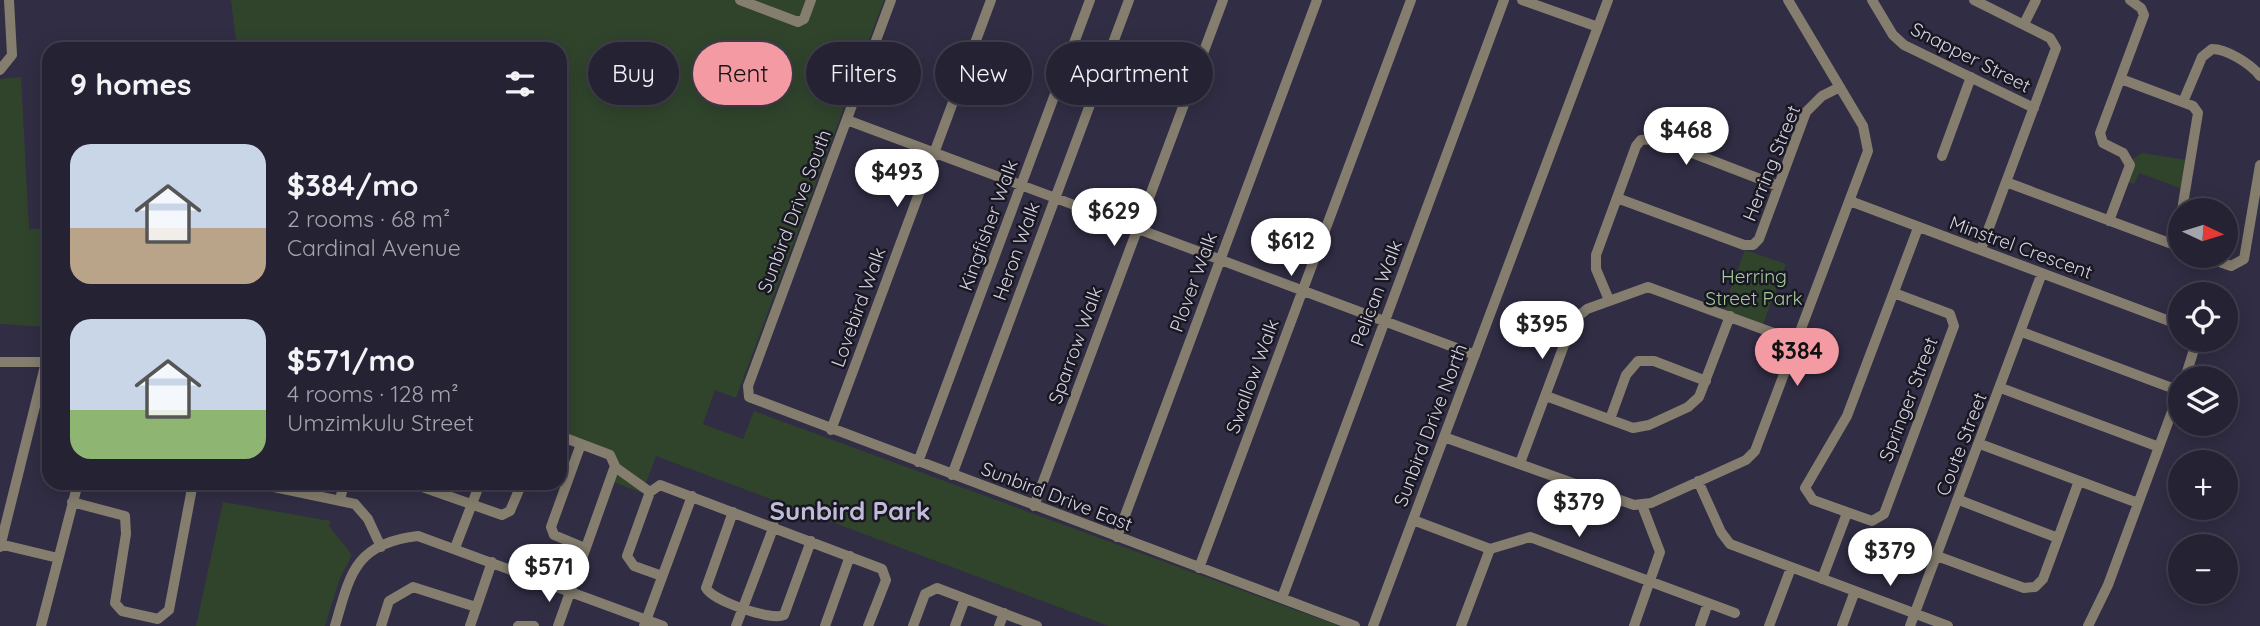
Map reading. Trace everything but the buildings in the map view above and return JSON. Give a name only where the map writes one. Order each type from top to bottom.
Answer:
[{"type":"street","points":[[0,70],[12,55],[9,0]]},
{"type":"street","points":[[740,0],[798,22],[804,19],[811,0]]},
{"type":"street","name":"Lovebird Walk","points":[[831,430],[991,0]]},
{"type":"street","name":"Kingfisher Walk","points":[[918,462],[1090,0]]},
{"type":"street","name":"Heron Walk","points":[[951,475],[1129,0]]},
{"type":"street","name":"Sparrow Walk","points":[[1034,506],[1223,0]]},
{"type":"street","name":"Plover Walk","points":[[1116,537],[1317,0]]},
{"type":"street","name":"Swallow Walk","points":[[1199,568],[1411,0]]},
{"type":"street","name":"Pelican Walk","points":[[1282,598],[1504,0]]},
{"type":"street","points":[[1522,0],[1598,27]]},
{"type":"street","name":"Sunbird Drive North","points":[[1373,626],[1608,0]]},
{"type":"street","points":[[1444,437],[1627,503],[1642,505],[1746,460],[1755,451],[1866,161],[1868,142],[1863,126],[1788,0]]},
{"type":"street","name":"Snapper Street","points":[[1872,0],[1900,43],[2034,108]]},
{"type":"street","points":[[1974,0],[2050,38],[2055,44],[2055,54],[1981,249]]},
{"type":"street","points":[[2024,24],[2036,0]]},
{"type":"street","points":[[2109,221],[2130,164],[2123,153],[2103,143],[2100,133],[2144,15],[2141,8],[2130,0]]},
{"type":"street","name":"Sunbird Drive South","points":[[747,395],[888,1]]},
{"type":"street","points":[[2183,102],[2202,57],[2212,49],[2226,52],[2251,66],[2260,76]]},
{"type":"street","points":[[1942,156],[1972,77]]},
{"type":"street","points":[[2121,79],[2196,109],[2198,117],[2184,198]]},
{"type":"street","name":"Herring Street","points":[[1617,198],[1750,246],[1759,239],[1806,112],[1822,96],[1840,87]]},
{"type":"street","points":[[847,120],[1475,355]]},
{"type":"street","points":[[1609,300],[1595,262],[1636,146],[1641,140],[1650,138],[1778,186]]},
{"type":"street","points":[[2238,262],[2244,259],[2260,165]]},
{"type":"street","points":[[2006,182],[2168,242]]},
{"type":"street","name":"Minstrel Crescent","points":[[1850,201],[2168,320]]},
{"type":"street","points":[[1822,579],[1847,513],[1809,497],[1806,483],[1843,424],[1918,228]]},
{"type":"street","name":"Coute Street","points":[[1910,626],[2042,273]]},
{"type":"street","points":[[1520,463],[1573,321],[1580,313],[1609,300],[1648,286],[1798,342]]},
{"type":"street","name":"Springer Street","points":[[1847,513],[1872,521],[1884,514],[1954,326],[1950,314],[1894,293]]},
{"type":"street","points":[[1546,396],[1633,428],[1649,425],[1692,404],[1706,381],[1730,316]]},
{"type":"street","points":[[2022,332],[2168,387]]},
{"type":"street","points":[[1610,419],[1626,375],[1638,361],[1654,361],[1706,381]]},
{"type":"street","points":[[0,362],[42,362]]},
{"type":"street","points":[[42,381],[0,545],[58,558]]},
{"type":"street","points":[[2001,388],[2159,447]]},
{"type":"street","name":"Sunbird Drive East","points":[[747,395],[753,400],[831,430],[1355,626]]},
{"type":"street","points":[[2088,626],[2108,584],[2168,423]]},
{"type":"street","points":[[558,626],[615,467],[614,458],[610,455],[567,439]]},
{"type":"street","points":[[567,483],[581,444]]},
{"type":"street","points":[[1980,444],[2138,503]]},
{"type":"street","points":[[615,467],[650,492]]},
{"type":"street","points":[[1698,481],[1721,532],[1730,544],[1948,626]]},
{"type":"street","points":[[1937,556],[2030,588],[2043,579],[2079,481]]},
{"type":"street","points":[[662,576],[634,566],[627,556],[650,492],[660,485],[774,526],[886,573],[868,626]]},
{"type":"street","points":[[41,626],[76,490]]},
{"type":"street","points":[[72,502],[125,516],[126,534],[114,603],[122,611],[158,619],[169,610],[192,490]]},
{"type":"street","points":[[308,490],[363,510],[381,547]]},
{"type":"street","points":[[340,500],[342,490]]},
{"type":"street","points":[[440,490],[471,506],[506,515],[518,490]]},
{"type":"street","points":[[454,548],[477,490]]},
{"type":"street","points":[[564,490],[551,527],[554,535],[584,548]]},
{"type":"street","points":[[645,623],[692,496]]},
{"type":"street","points":[[1959,500],[2058,538]]},
{"type":"street","points":[[1634,626],[1660,552],[1642,505]]},
{"type":"street","points":[[733,512],[706,588],[713,596],[743,608],[771,617],[784,615],[811,541]]},
{"type":"street","points":[[1413,520],[1490,549],[1530,537],[1735,613]]},
{"type":"street","points":[[736,626],[774,526]]},
{"type":"street","points":[[335,626],[351,573],[358,563],[381,547],[418,536],[569,591],[645,623],[663,626]]},
{"type":"street","points":[[1461,626],[1490,549]]},
{"type":"street","points":[[825,626],[850,556]]},
{"type":"street","points":[[470,626],[492,562]]},
{"type":"street","points":[[1769,626],[1791,568]]},
{"type":"street","points":[[381,626],[389,601],[413,587],[476,607]]},
{"type":"street","points":[[913,626],[927,591],[937,588],[1038,626]]},
{"type":"street","points":[[1842,626],[1855,591]]},
{"type":"street","points":[[955,626],[965,599]]},
{"type":"street","points":[[1700,626],[1709,603]]},
{"type":"street","points":[[999,626],[1004,613]]},
{"type":"street","points":[[518,626],[534,626]]},
{"type":"green space","points":[[231,0],[884,0],[868,42],[806,42],[806,105],[845,105],[736,398],[715,390],[703,424],[743,439],[754,411],[1339,626],[1109,626],[656,456],[642,493],[611,481],[616,462],[567,438],[567,42],[236,42]]},
{"type":"green space","points":[[21,77],[29,229],[42,228],[42,327],[0,324],[0,79]]},
{"type":"green space","points":[[2142,153],[2187,160],[2183,189],[2139,173],[2134,184],[2127,182],[2133,159]]},
{"type":"green space","name":"Herring Street Park","points":[[1745,250],[1786,264],[1763,324],[1723,309]]},
{"type":"green space","points":[[223,502],[330,521],[329,526],[352,555],[340,578],[325,626],[196,626]]},
{"type":"district","name":"Sunbird Park","points":[[850,510]]}]
